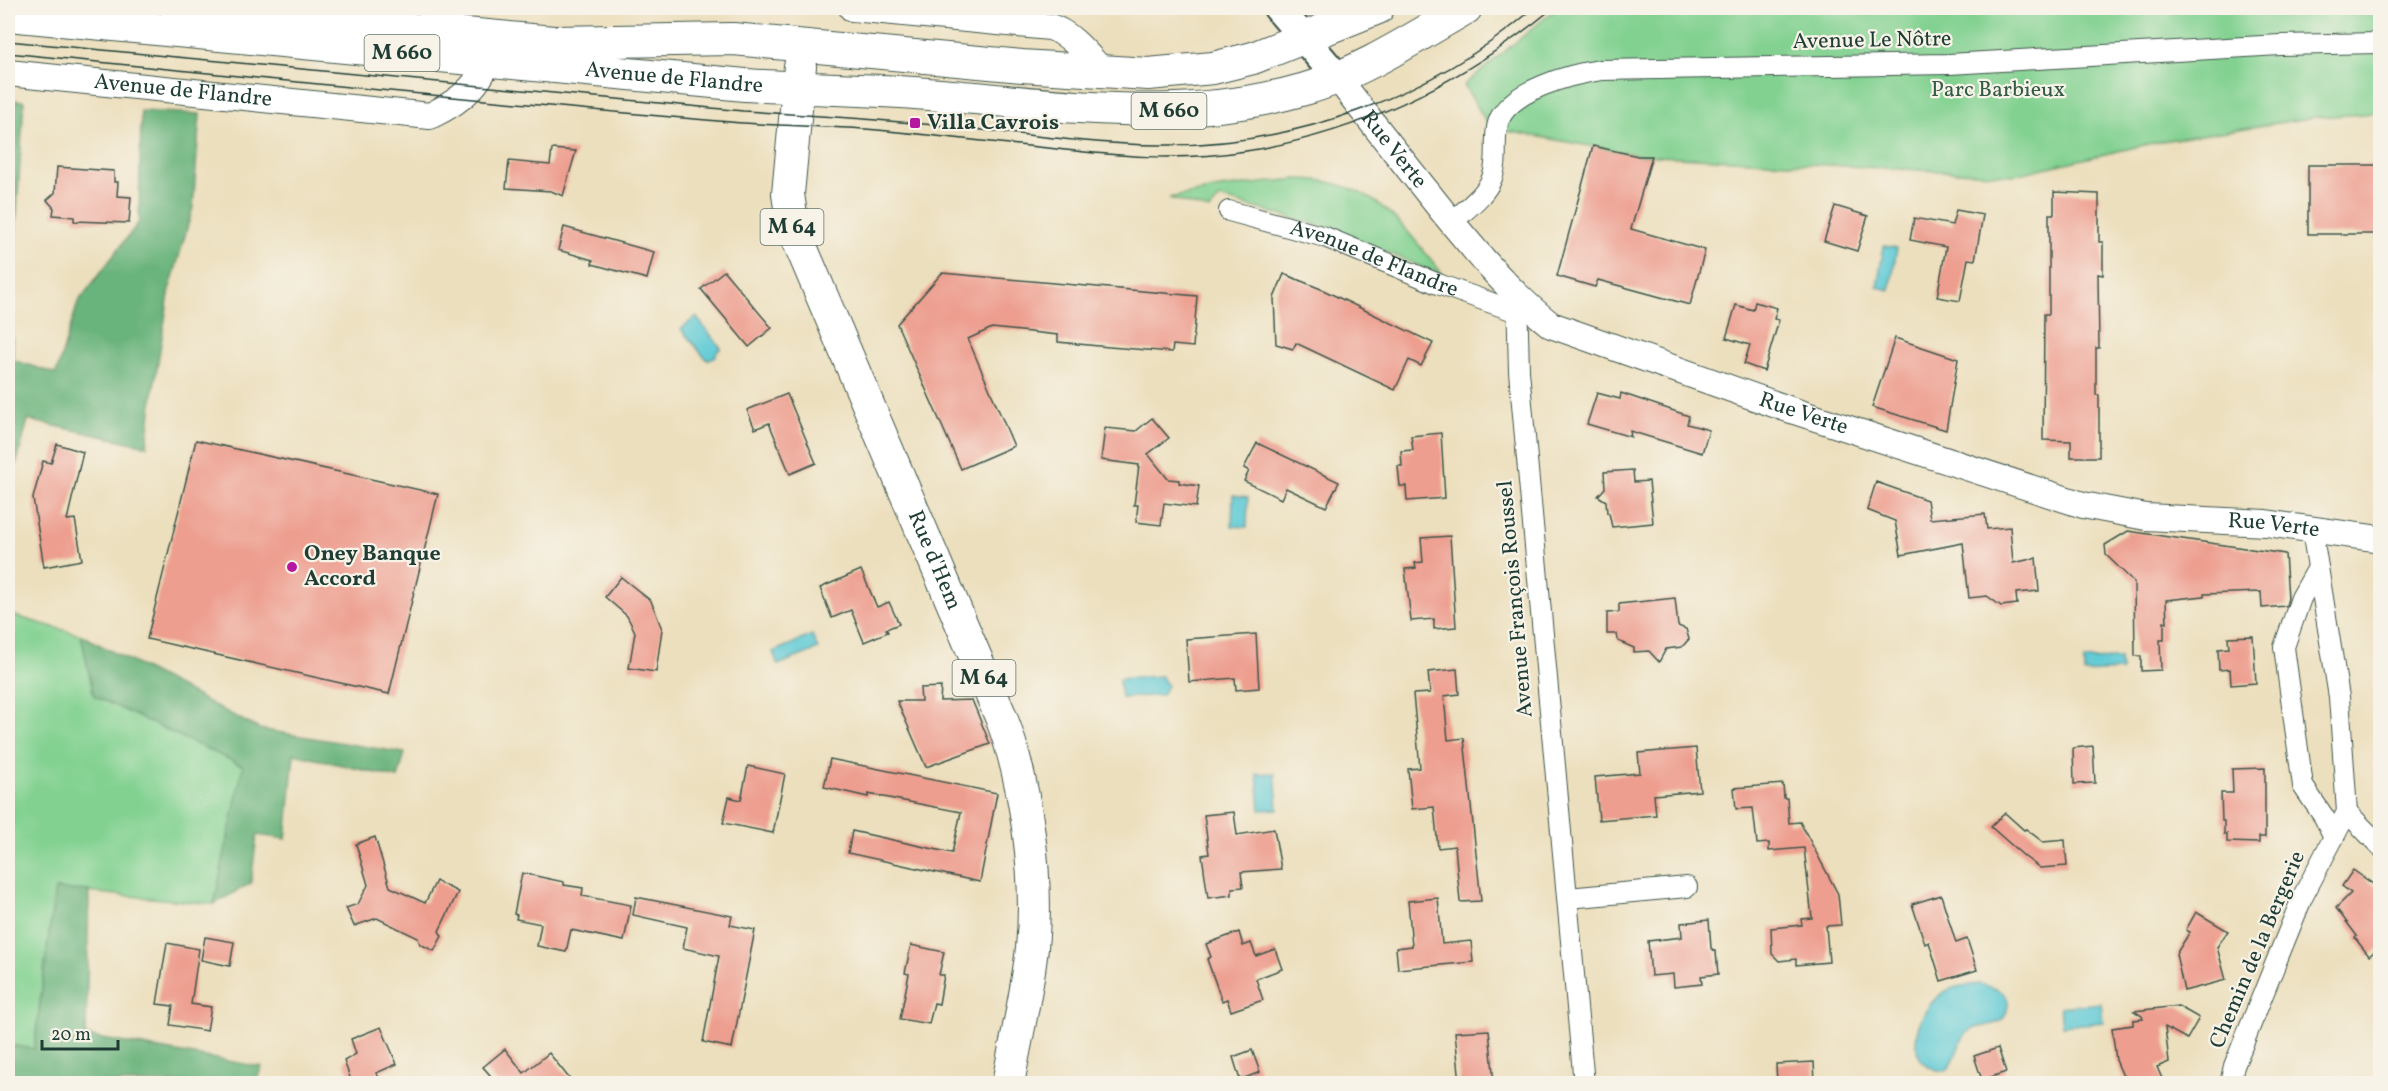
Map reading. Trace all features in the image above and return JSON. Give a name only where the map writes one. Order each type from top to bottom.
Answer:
[{"type":"main road","name":"Avenue de Flandre","points":[[177,8],[745,85],[879,90],[1102,109],[1146,111],[1225,106],[1307,89],[1337,77]]},
{"type":"main road","points":[[1278,8],[1337,77]]},
{"type":"main road","name":"M 660","points":[[1306,39],[1378,8]]},
{"type":"main road","name":"M 660","points":[[1337,77],[1397,47],[1466,8]]},
{"type":"main road","name":"Avenue de Flandre","points":[[8,15],[491,49],[562,42],[733,39],[1103,72],[1170,74],[1213,68],[1253,58],[1306,39]]},
{"type":"main road","name":"Rue d'Hem","points":[[801,45],[789,194],[793,228],[1001,717],[1020,780],[1032,867],[1034,912],[1032,949],[1008,1083]]},
{"type":"main road","points":[[1102,109],[1103,72]]},
{"type":"street","points":[[852,8],[1050,27],[1074,42],[1103,72]]},
{"type":"street","name":"Avenue Le Nôtre","points":[[1452,222],[1480,196],[1492,179],[1497,124],[1507,108],[1530,92],[1566,76],[1583,72],[1949,64],[2280,45],[2380,43]]},
{"type":"street","name":"Avenue de Flandre","points":[[8,73],[430,116],[453,103],[473,87],[486,70],[491,49]]},
{"type":"street","name":"Rue Verte","points":[[1337,77],[1517,304],[1551,325],[1799,413],[2083,505],[2146,517],[2266,523],[2380,539]]},
{"type":"street","name":"Avenue de Flandre","points":[[1229,211],[1325,237],[1438,284],[1517,304]]},
{"type":"street","name":"Avenue François Roussel","points":[[1517,304],[1519,371],[1584,1083]]},
{"type":"street","points":[[2312,530],[2339,698],[2347,812],[2380,846]]},
{"type":"street","name":"Chemin de la Bergerie","points":[[2318,568],[2301,598],[2284,647],[2303,786],[2334,837]]},
{"type":"street","name":"Chemin de la Bergerie","points":[[2230,1083],[2234,1066],[2302,898],[2347,812]]},
{"type":"street","points":[[1568,898],[1687,887]]},
{"type":"green space","name":"Parc Barbieux","points":[[1557,8],[2380,8],[2380,113],[2316,117],[2162,141],[2014,175],[1639,155],[1490,128],[1464,85]]},
{"type":"green space","points":[[8,100],[24,101],[11,302],[13,360],[56,374],[78,302],[139,222],[141,111],[200,114],[193,207],[170,288],[147,446],[28,420],[8,496]]},
{"type":"green space","points":[[1296,179],[1323,181],[1346,187],[1383,207],[1414,238],[1445,277],[1338,231],[1220,198],[1209,210],[1169,198],[1220,188]]},
{"type":"green space","points":[[8,614],[81,635],[94,696],[244,766],[214,904],[55,889],[34,1049],[8,1045]]},
{"type":"green space","points":[[81,635],[259,729],[405,753],[398,778],[294,754],[286,839],[257,835],[251,883],[214,904],[243,766],[94,696]]},
{"type":"green space","points":[[55,889],[89,891],[86,1036],[262,1067],[255,1083],[8,1083],[8,1045],[34,1049]]},
{"type":"water","points":[[1884,246],[1897,248],[1890,290],[1877,287]]},
{"type":"water","points":[[696,317],[721,348],[716,356],[707,360],[681,329]]},
{"type":"water","points":[[1233,495],[1248,497],[1247,527],[1232,526]]},
{"type":"water","points":[[812,635],[818,649],[778,665],[773,652]]},
{"type":"water","points":[[2120,659],[2121,671],[2084,673],[2084,660]]},
{"type":"water","points":[[1161,676],[1167,685],[1162,695],[1121,698],[1119,679]]},
{"type":"water","points":[[1275,773],[1278,809],[1260,810],[1257,774]]},
{"type":"water","points":[[1980,984],[2006,995],[2008,1004],[2003,1019],[1992,1025],[1978,1027],[1966,1034],[1953,1062],[1946,1071],[1931,1068],[1921,1060],[1917,1048],[1920,1022],[1927,1009],[1948,990]]},
{"type":"water","points":[[2101,1003],[2103,1022],[2062,1026],[2060,1007]]},
{"type":"building","points":[[1593,146],[1638,156],[1652,156],[1631,229],[1705,250],[1690,305],[1598,280],[1595,287],[1557,276]]},
{"type":"building","points":[[552,149],[576,151],[563,196],[551,191],[506,188],[509,161],[550,165]]},
{"type":"building","points":[[2308,165],[2379,165],[2378,234],[2308,234]]},
{"type":"building","points":[[57,167],[114,171],[114,182],[118,182],[117,196],[131,197],[129,223],[74,221],[74,217],[53,215],[54,208],[47,200],[55,193]]},
{"type":"building","points":[[2054,192],[2099,194],[2099,242],[2103,242],[2103,275],[2098,274],[2099,348],[2096,348],[2099,457],[2071,457],[2071,441],[2043,440],[2044,314],[2049,314],[2049,214],[2054,214]]},
{"type":"building","points":[[1835,206],[1868,216],[1857,251],[1824,241]]},
{"type":"building","points":[[1956,210],[1983,215],[1975,260],[1968,259],[1960,301],[1937,297],[1946,247],[1910,240],[1914,218],[1952,225]]},
{"type":"building","points":[[564,227],[654,252],[647,279],[592,264],[593,260],[558,250]]},
{"type":"building","points":[[724,271],[772,328],[749,347],[701,289]]},
{"type":"building","points":[[942,273],[1197,296],[1193,347],[1173,345],[1172,352],[1109,347],[1058,342],[1058,335],[992,328],[968,339],[1014,446],[961,469],[897,324]]},
{"type":"building","points":[[1284,274],[1321,289],[1433,343],[1421,366],[1409,360],[1395,390],[1296,343],[1293,349],[1276,344],[1274,298]]},
{"type":"building","points":[[1755,302],[1777,308],[1774,319],[1779,320],[1764,371],[1744,364],[1750,345],[1726,338],[1736,305],[1753,310]]},
{"type":"building","points":[[1895,338],[1958,359],[1946,430],[1872,407]]},
{"type":"building","points":[[1597,393],[1620,399],[1621,393],[1689,416],[1687,424],[1709,430],[1702,453],[1630,431],[1631,437],[1587,424]]},
{"type":"building","points":[[787,394],[816,463],[790,474],[769,423],[755,429],[747,410]]},
{"type":"building","points":[[1152,418],[1169,438],[1148,454],[1168,479],[1199,486],[1196,507],[1164,503],[1161,525],[1136,522],[1138,505],[1134,505],[1139,465],[1101,460],[1105,428],[1136,431]]},
{"type":"building","points":[[1441,433],[1445,498],[1407,501],[1406,486],[1400,486],[1398,466],[1402,466],[1401,451],[1413,450],[1411,436]]},
{"type":"building","name":"Oney Banque Accord","points":[[196,440],[438,494],[389,694],[147,639]]},
{"type":"building","points":[[1257,443],[1339,482],[1326,507],[1286,488],[1281,499],[1244,481],[1249,471],[1244,468]]},
{"type":"building","points":[[57,444],[83,452],[67,520],[75,519],[82,560],[44,567],[33,498],[43,461],[51,463]]},
{"type":"building","points":[[1633,470],[1634,482],[1649,481],[1653,523],[1612,527],[1606,501],[1598,496],[1605,488],[1604,472]]},
{"type":"building","points":[[1876,482],[1927,500],[1930,519],[1985,514],[1987,529],[2010,527],[2013,563],[2036,558],[2039,591],[2016,593],[2017,604],[2001,606],[1987,596],[1969,598],[1963,543],[1901,555],[1895,521],[1867,510]]},
{"type":"building","points":[[2128,531],[2285,554],[2288,598],[2286,606],[2262,608],[2261,592],[2204,594],[2204,596],[2166,600],[2167,623],[2164,622],[2164,640],[2160,640],[2161,670],[2141,671],[2141,656],[2135,656],[2134,582],[2106,555],[2105,545]]},
{"type":"building","points":[[1450,536],[1456,627],[1434,629],[1434,619],[1411,621],[1405,569],[1416,568],[1415,563],[1423,562],[1421,538]]},
{"type":"building","points":[[861,570],[877,607],[889,602],[899,624],[886,629],[888,632],[864,642],[851,610],[832,618],[820,588]]},
{"type":"building","points":[[621,577],[651,601],[662,629],[656,672],[629,668],[635,632],[627,616],[605,597]]},
{"type":"building","points":[[1675,598],[1678,626],[1686,629],[1689,639],[1682,647],[1666,649],[1659,662],[1649,651],[1634,652],[1634,648],[1618,641],[1617,634],[1607,634],[1607,613],[1619,612],[1619,604]]},
{"type":"building","points":[[1256,634],[1259,688],[1236,690],[1235,678],[1189,682],[1186,639]]},
{"type":"building","points":[[2253,636],[2256,683],[2231,685],[2230,669],[2219,670],[2218,649],[2229,648],[2228,637]]},
{"type":"building","points":[[1457,669],[1459,694],[1444,696],[1448,740],[1464,738],[1481,901],[1460,902],[1455,846],[1438,848],[1434,807],[1412,809],[1408,769],[1420,768],[1413,694],[1430,693],[1428,672]]},
{"type":"building","points":[[941,687],[940,701],[972,700],[990,744],[926,767],[897,701],[921,701],[920,688]]},
{"type":"building","points":[[2093,746],[2095,783],[2074,784],[2073,748]]},
{"type":"building","points":[[1696,748],[1700,791],[1654,795],[1656,815],[1599,820],[1595,777],[1640,773],[1638,753]]},
{"type":"building","points":[[830,759],[997,793],[980,882],[848,853],[852,831],[952,853],[961,812],[868,794],[868,797],[824,787]]},
{"type":"building","points":[[748,766],[785,774],[773,833],[723,823],[729,797],[741,800]]},
{"type":"building","points":[[2265,768],[2265,837],[2259,837],[2259,843],[2227,842],[2227,834],[2224,834],[2224,821],[2222,821],[2221,793],[2233,793],[2232,769]]},
{"type":"building","points":[[1783,784],[1784,798],[1787,798],[1789,823],[1800,822],[1838,894],[1841,925],[1826,926],[1829,962],[1796,965],[1796,959],[1779,961],[1772,954],[1771,928],[1802,925],[1801,919],[1812,918],[1804,848],[1769,851],[1769,843],[1757,844],[1753,808],[1736,809],[1734,788]]},
{"type":"building","points":[[1234,812],[1237,835],[1274,829],[1281,869],[1241,872],[1243,887],[1232,888],[1232,895],[1208,898],[1202,855],[1209,854],[1204,815]]},
{"type":"building","points":[[2005,813],[2024,830],[2026,829],[2043,842],[2065,840],[2067,866],[2040,868],[2025,857],[1991,827]]},
{"type":"building","points":[[375,837],[390,887],[425,903],[436,881],[458,892],[439,931],[442,936],[434,951],[420,944],[418,938],[377,918],[354,926],[346,908],[358,904],[368,885],[356,844]]},
{"type":"building","points":[[2353,870],[2380,889],[2380,947],[2369,956],[2336,908],[2351,893],[2342,886]]},
{"type":"building","points":[[522,873],[583,888],[582,896],[631,905],[624,941],[571,930],[566,952],[537,946],[541,924],[516,919],[517,915],[514,914]]},
{"type":"building","points":[[1941,895],[1956,943],[1967,939],[1977,970],[1941,981],[1929,942],[1925,944],[1912,904]]},
{"type":"building","points":[[636,897],[732,916],[730,925],[755,930],[732,1048],[703,1042],[719,956],[683,948],[687,927],[633,915]]},
{"type":"building","points":[[1438,898],[1442,944],[1471,941],[1473,962],[1398,969],[1396,948],[1412,946],[1408,901]]},
{"type":"building","points":[[2196,912],[2228,931],[2217,947],[2226,980],[2184,991],[2176,954],[2190,932],[2186,930]]},
{"type":"building","points":[[1709,920],[1711,948],[1716,952],[1718,974],[1701,976],[1702,984],[1674,987],[1673,974],[1651,976],[1648,941],[1682,937],[1681,923]]},
{"type":"building","points":[[1239,932],[1243,946],[1251,943],[1256,956],[1275,949],[1282,969],[1256,979],[1263,1000],[1231,1011],[1227,999],[1222,1001],[1207,959],[1211,957],[1206,944]]},
{"type":"building","points":[[205,937],[234,942],[230,966],[201,960]]},
{"type":"building","points":[[167,943],[199,949],[191,1004],[211,1007],[207,1031],[170,1025],[173,1006],[157,1004]]},
{"type":"building","points":[[911,945],[944,952],[939,975],[944,975],[939,1004],[934,1003],[929,1024],[900,1019],[909,974],[905,973]]},
{"type":"building","points":[[2178,1006],[2199,1018],[2187,1039],[2165,1027],[2169,1062],[2157,1067],[2164,1083],[2126,1083],[2116,1060],[2112,1028],[2133,1025],[2133,1020],[2143,1019],[2134,1011]]},
{"type":"building","points":[[381,1027],[397,1064],[376,1073],[383,1083],[352,1083],[344,1061],[356,1054],[351,1039]]},
{"type":"building","points":[[1489,1030],[1494,1083],[1460,1083],[1455,1032]]},
{"type":"building","points":[[1998,1048],[2006,1072],[1982,1080],[1974,1056]]},
{"type":"building","points":[[505,1049],[524,1073],[549,1053],[573,1083],[497,1083],[483,1067]]},
{"type":"building","points":[[1252,1050],[1260,1072],[1240,1080],[1233,1057]]},
{"type":"building","points":[[1814,1062],[1815,1083],[1777,1083],[1776,1064]]},
{"type":"tram line","points":[[8,41],[743,111],[956,127],[1083,141],[1159,145],[1209,143],[1260,137],[1310,126],[1359,110],[1406,91],[1452,67],[1494,39],[1534,8]]},
{"type":"tram line","points":[[8,53],[640,114],[747,123],[865,129],[1073,151],[1171,157],[1221,154],[1289,143],[1370,117],[1409,101],[1447,81],[1519,35],[1553,8]]},
{"type":"place","name":"Villa Cavrois","points":[[915,123]]},
{"type":"place","name":"Oney Banque Accord","points":[[292,567]]}]
